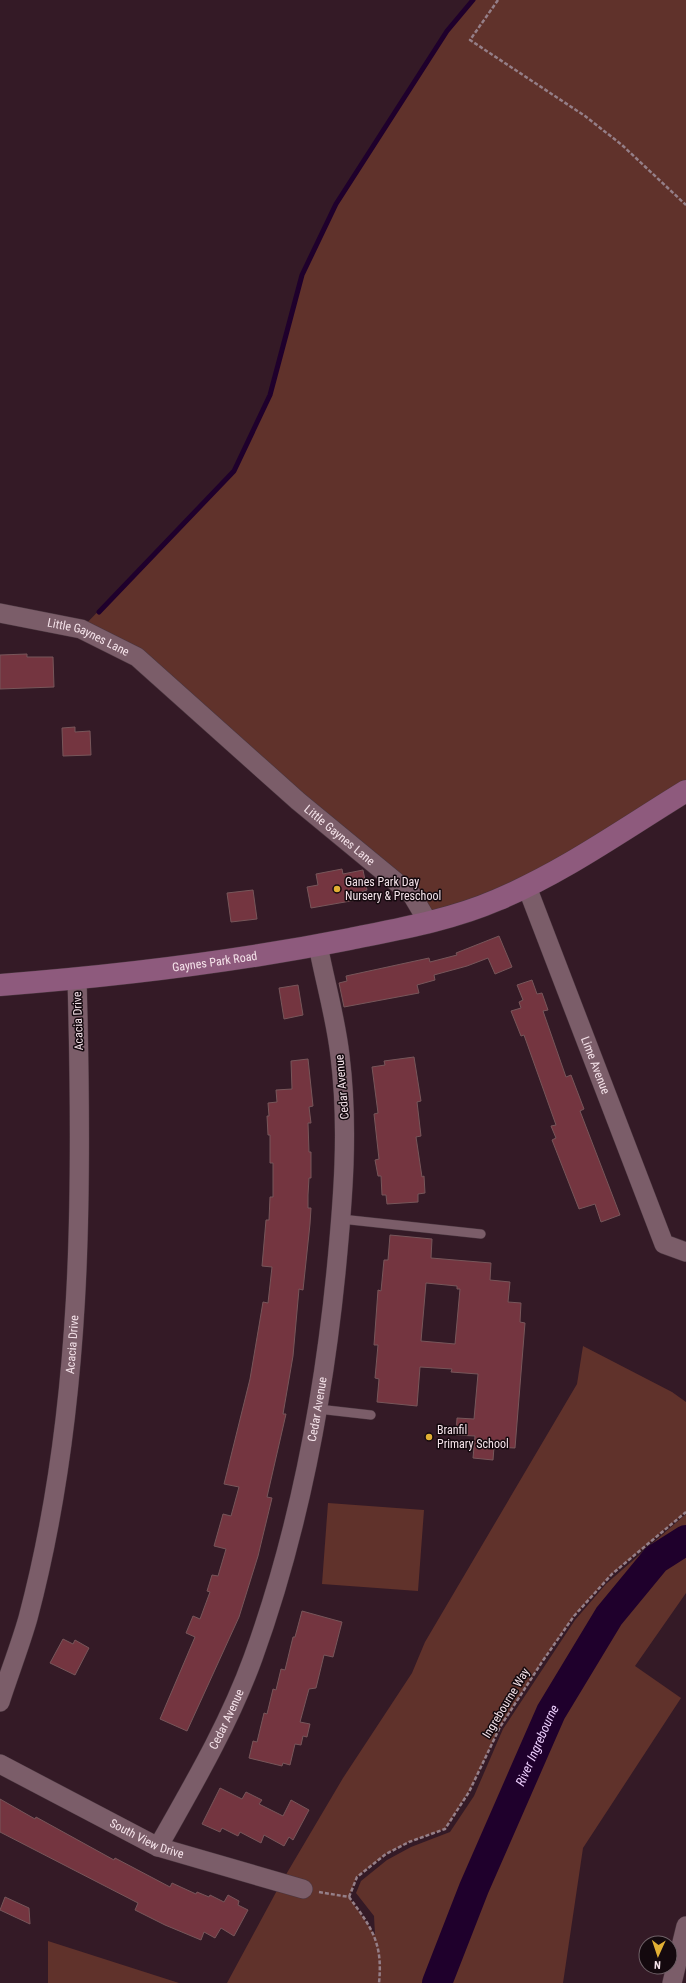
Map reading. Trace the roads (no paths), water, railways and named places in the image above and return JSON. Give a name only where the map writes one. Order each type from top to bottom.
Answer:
[{"type":"street","name":"Little Gaynes Lane","points":[[0,613],[82,629],[137,657],[298,801],[412,895],[428,922]]},
{"type":"street","points":[[428,922],[495,901],[527,887],[686,791]]},
{"type":"street","name":"Lime Avenue","points":[[527,887],[664,1244],[686,1252]]},
{"type":"street","name":"Gaynes Park Road","points":[[0,985],[76,979],[186,967],[318,945],[428,922]]},
{"type":"street","name":"Cedar Avenue","points":[[158,1847],[214,1747],[252,1659],[292,1528],[318,1409],[332,1308],[341,1219],[346,1129],[340,1055],[318,945]]},
{"type":"street","name":"Acacia Drive","points":[[0,1702],[28,1619],[43,1554],[58,1469],[70,1374],[78,1233],[80,1103],[76,979]]},
{"type":"street","name":"South View Drive","points":[[0,1764],[158,1847],[303,1889]]},
{"type":"street","points":[[672,1983],[686,1926]]},
{"type":"lane","points":[[341,1219],[481,1234]]},
{"type":"lane","points":[[318,1409],[371,1415]]},
{"type":"waterway","points":[[99,612],[234,471],[270,395],[302,275],[336,204],[447,31],[473,0]]},
{"type":"waterway","name":"River Ingrebourne","points":[[437,1983],[474,1888],[551,1712],[609,1616],[656,1559],[686,1540]]},
{"type":"place","name":"Ganes Park Day Nursery & Preschool","points":[[337,889]]},
{"type":"place","name":"Branfil Primary School","points":[[429,1437]]}]
